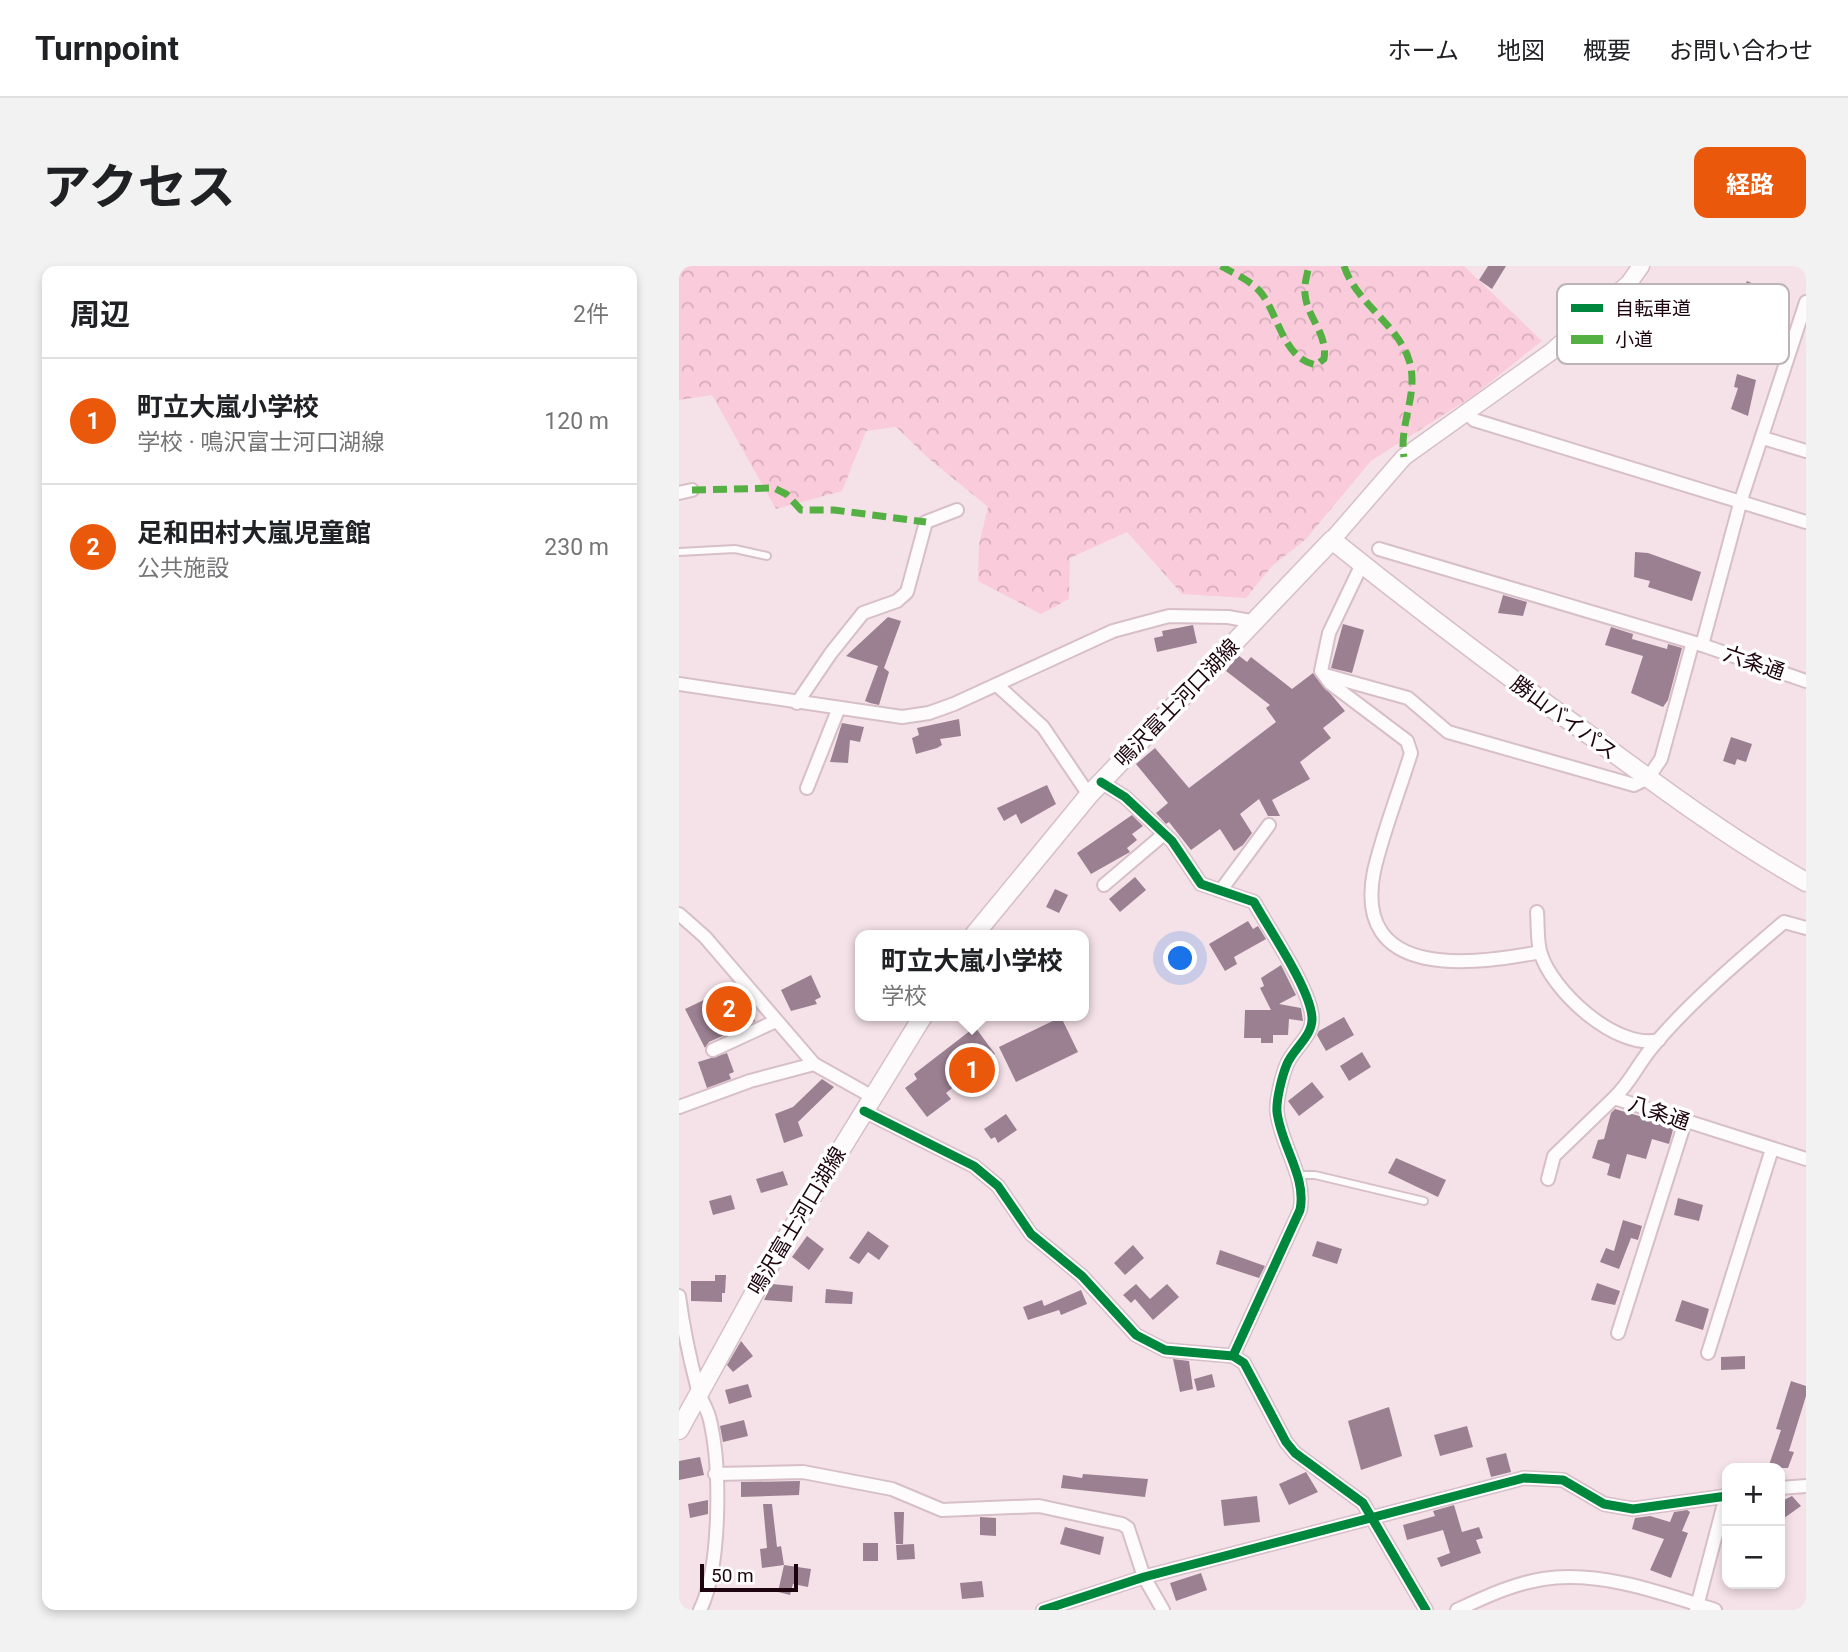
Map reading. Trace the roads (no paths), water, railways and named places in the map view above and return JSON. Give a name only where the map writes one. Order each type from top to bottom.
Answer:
[{"type":"main road","name":"勝山バイパス","points":[[1332,540],[1437,625],[1648,778],[1744,846],[1806,882]]},
{"type":"main road","name":"鳴沢富士河口湖線","points":[[978,930],[1095,788],[1332,540]]},
{"type":"main road","name":"鳴沢富士河口湖線","points":[[679,1430],[768,1268],[920,1021]]},
{"type":"street","points":[[1629,284],[1641,266]]},
{"type":"street","points":[[1789,356],[1806,302]]},
{"type":"street","points":[[1332,540],[1404,457],[1557,347]]},
{"type":"street","points":[[1324,675],[1402,695],[1417,703],[1448,732],[1634,785],[1648,778],[1661,759],[1741,500],[1786,364]]},
{"type":"street","points":[[1466,411],[1475,420],[1806,522]]},
{"type":"street","points":[[1763,438],[1806,452]]},
{"type":"street","points":[[679,494],[692,490]]},
{"type":"street","points":[[797,703],[831,653],[863,613],[897,601],[907,592],[926,522],[957,510]]},
{"type":"street","name":"六条通","points":[[1379,549],[1697,645],[1806,681]]},
{"type":"street","points":[[1362,564],[1329,633],[1321,671],[1330,682],[1407,741],[1411,754],[1374,873],[1373,902],[1381,932],[1404,951],[1436,962],[1478,963],[1540,951]]},
{"type":"street","points":[[679,684],[902,718],[929,713],[998,686],[1113,631],[1169,616],[1228,617],[1256,622]]},
{"type":"street","points":[[998,686],[1043,727],[1095,788],[1125,797],[1164,834],[1202,884],[1254,902],[1306,995],[1313,1019],[1305,1039],[1287,1063],[1277,1110],[1304,1193],[1300,1210],[1233,1356]]},
{"type":"street","points":[[807,788],[838,710]]},
{"type":"street","points":[[1221,890],[1269,825]]},
{"type":"street","points":[[1104,885],[1164,834]]},
{"type":"street","points":[[1537,912],[1540,951],[1560,987],[1606,1028],[1650,1043],[1659,1040]]},
{"type":"street","points":[[679,914],[705,937],[814,1064],[868,1104],[974,1166],[999,1186],[1031,1234],[1081,1276],[1136,1335],[1165,1350],[1233,1356],[1244,1363],[1286,1442],[1295,1453],[1363,1503],[1426,1610]]},
{"type":"street","points":[[1614,1098],[1630,1083],[1659,1040],[1784,922],[1806,928]]},
{"type":"street","points":[[713,1049],[776,1021]]},
{"type":"street","points":[[679,1107],[750,1081],[814,1064]]},
{"type":"street","name":"八条通","points":[[1548,1179],[1554,1156],[1614,1098],[1806,1159]]},
{"type":"street","points":[[1618,1332],[1685,1122]]},
{"type":"street","points":[[1708,1353],[1772,1149]]},
{"type":"street","points":[[679,1296],[699,1392],[710,1419],[715,1474],[717,1543],[711,1590],[700,1610]]},
{"type":"street","points":[[715,1474],[803,1472],[892,1489],[942,1510],[1039,1506],[1122,1524],[1128,1528],[1144,1577],[1163,1610]]},
{"type":"street","points":[[1043,1610],[1144,1577],[1524,1478],[1563,1480],[1604,1504],[1633,1509],[1722,1497]]},
{"type":"street","points":[[1785,1488],[1806,1486]]},
{"type":"street","points":[[1697,1607],[1722,1511]]},
{"type":"street","points":[[1457,1610],[1502,1589],[1542,1579],[1574,1577],[1612,1581],[1715,1610]]},
{"type":"lane","points":[[679,552],[735,549],[767,556]]},
{"type":"lane","points":[[1297,1175],[1315,1175],[1424,1201]]},
{"type":"place","name":"足和田村大嵐児童館","points":[[729,1009]]},
{"type":"place","name":"町立大嵐小学校","points":[[972,1070]]}]
